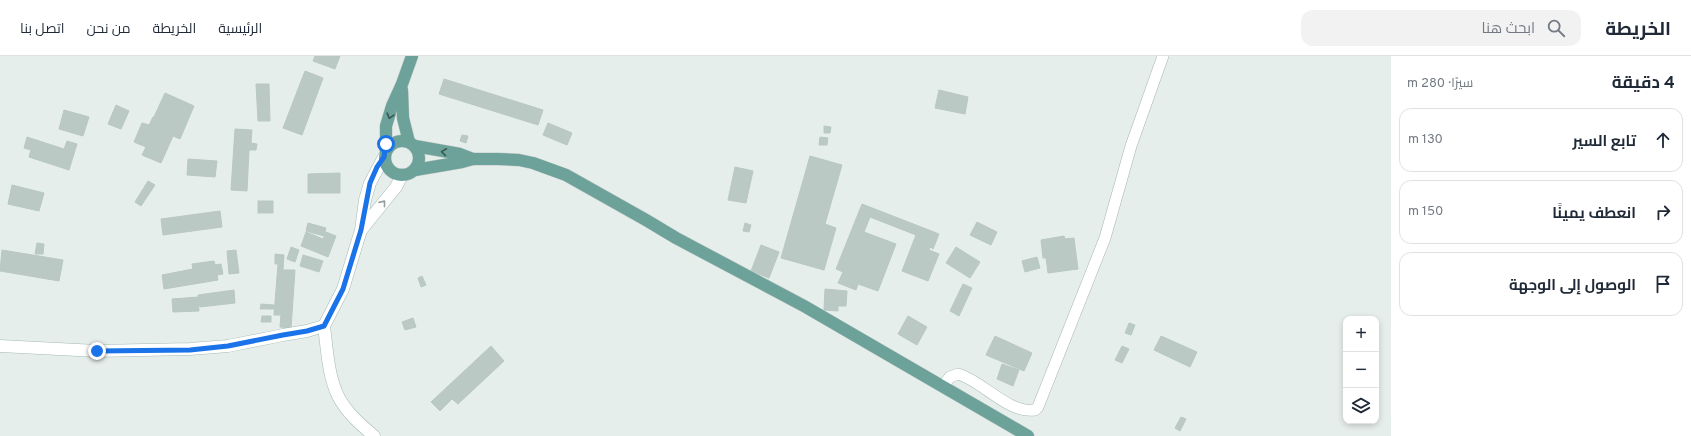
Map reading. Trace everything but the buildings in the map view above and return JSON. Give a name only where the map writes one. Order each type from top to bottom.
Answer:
[{"type":"main road","points":[[412,56],[392,106],[386,126],[385,153],[389,170],[395,174],[408,174],[415,170],[473,159],[519,160],[533,163],[566,175],[682,242],[804,306],[1028,436]]},
{"type":"main road","points":[[402,84],[403,118],[412,144],[418,151],[418,165],[415,170]]},
{"type":"main road","points":[[374,436],[350,413],[339,397],[329,360],[324,326],[343,289],[361,230],[370,183],[389,145],[396,141],[403,140],[412,144],[460,154],[473,159]]},
{"type":"main road","points":[[361,230],[396,187],[402,175]]},
{"type":"main road","points":[[0,346],[97,351],[190,350],[228,346],[307,331],[324,326]]},
{"type":"street","points":[[943,386],[950,377],[958,374],[1012,405],[1026,410],[1035,410],[1038,407],[1105,238],[1131,146],[1163,56]]},
{"type":"route","points":[[97,351],[190,350],[228,346],[307,331],[324,326],[331,316],[343,289],[361,230],[370,183],[377,167],[384,157],[386,144]]}]
